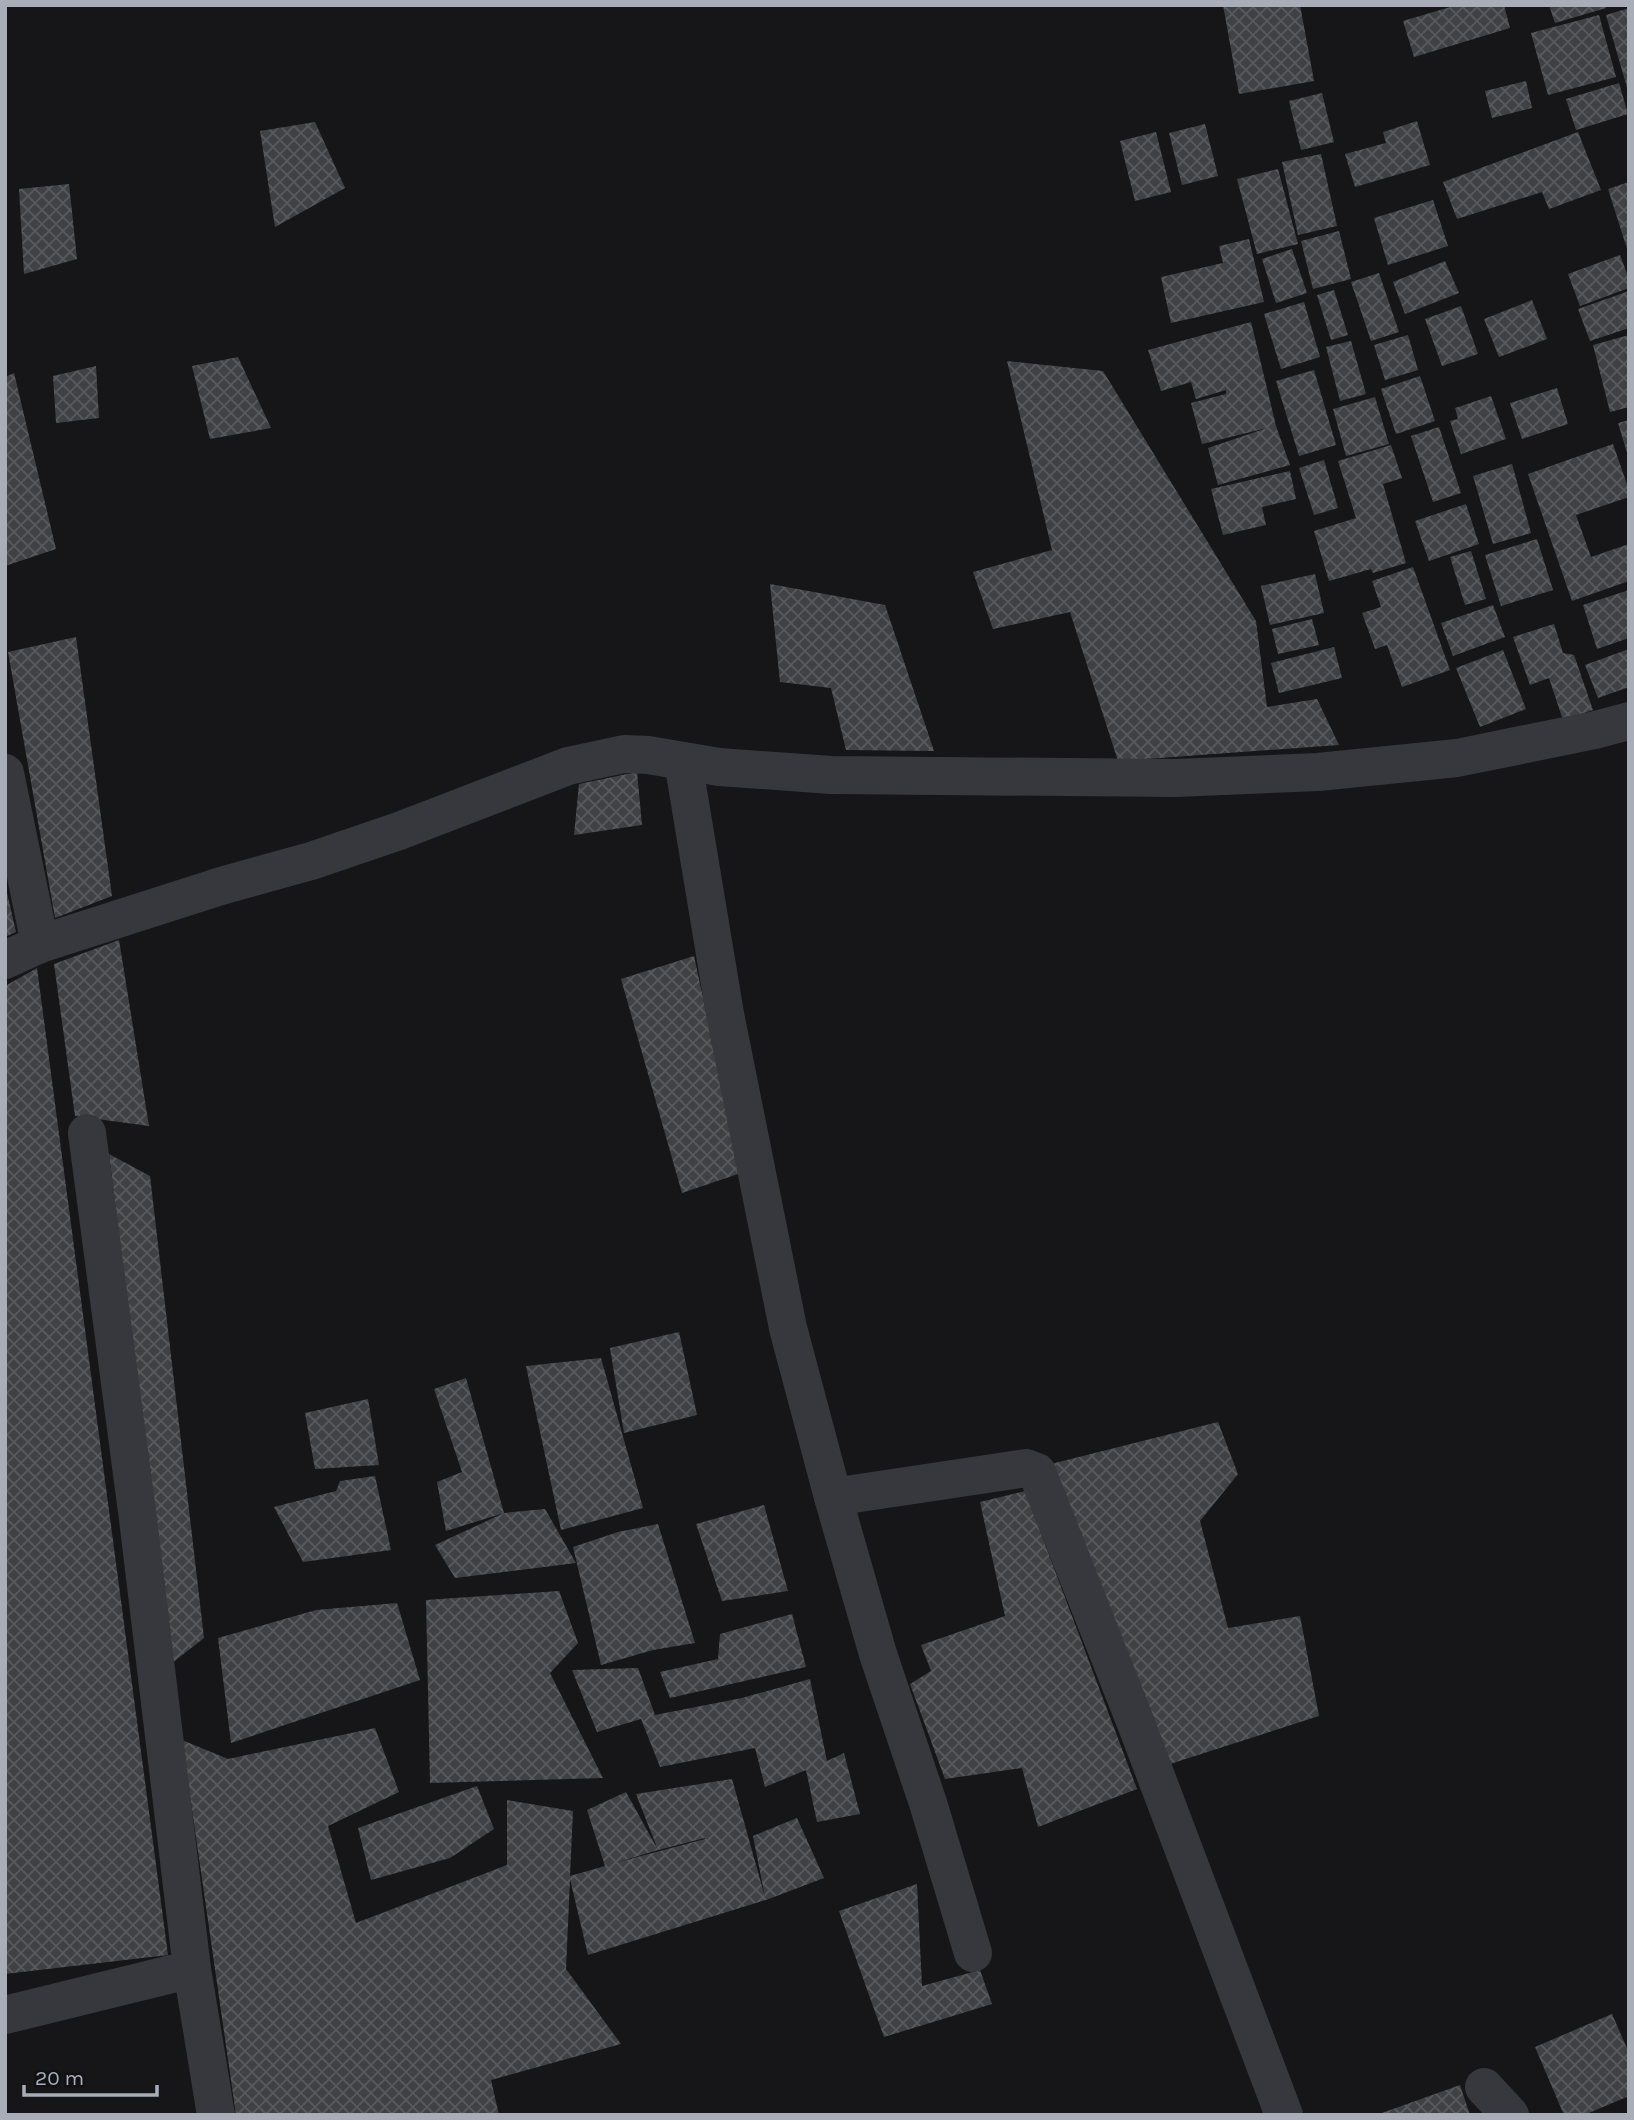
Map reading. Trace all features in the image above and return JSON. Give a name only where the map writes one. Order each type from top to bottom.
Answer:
[{"type":"street","points":[[5,960],[40,944],[221,886],[311,861],[399,831],[568,766],[624,754],[648,755],[719,767],[831,775],[1162,778],[1318,772],[1457,758],[1595,730],[1629,720]]},
{"type":"street","points":[[682,761],[728,1026],[788,1328],[878,1654],[928,1803],[973,1953]]},
{"type":"street","points":[[5,772],[40,944]]},
{"type":"street","points":[[87,1133],[192,1969],[216,2115]]},
{"type":"street","points":[[833,1497],[1026,1468],[1037,1472],[1137,1726],[1284,2115]]},
{"type":"street","points":[[5,2015],[192,1969]]},
{"type":"street","points":[[1484,2087],[1510,2115]]},
{"type":"building","points":[[1223,5],[1300,5],[1314,81],[1239,94]]},
{"type":"building","points":[[1457,5],[1504,5],[1510,28],[1414,57],[1403,21]]},
{"type":"building","points":[[1549,5],[1605,5],[1606,8],[1555,23]]},
{"type":"building","points":[[1629,8],[1629,91],[1628,91],[1606,15]]},
{"type":"building","points":[[1599,15],[1616,77],[1548,95],[1531,33]]},
{"type":"building","points":[[1526,81],[1532,108],[1492,118],[1485,91]]},
{"type":"building","points":[[1619,83],[1628,114],[1576,130],[1566,99]]},
{"type":"building","points":[[1322,93],[1334,142],[1301,150],[1289,101]]},
{"type":"building","points":[[1417,121],[1430,165],[1355,187],[1345,154],[1386,143],[1383,132]]},
{"type":"building","points":[[315,122],[345,188],[275,227],[260,131]]},
{"type":"building","points":[[1205,124],[1218,176],[1182,185],[1169,133]]},
{"type":"building","points":[[1156,132],[1171,192],[1135,201],[1120,141]]},
{"type":"building","points":[[1578,132],[1601,190],[1549,209],[1542,192],[1457,219],[1443,182]]},
{"type":"building","points":[[1321,154],[1337,226],[1298,235],[1282,162]]},
{"type":"building","points":[[1278,169],[1298,244],[1257,254],[1237,179]]},
{"type":"building","points":[[1629,182],[1629,251],[1628,252],[1608,189]]},
{"type":"building","points":[[69,184],[77,259],[24,274],[19,189]]},
{"type":"building","points":[[1433,200],[1448,246],[1388,265],[1374,218]]},
{"type":"building","points":[[1339,231],[1351,279],[1313,289],[1301,241]]},
{"type":"building","points":[[1249,239],[1264,302],[1171,323],[1161,277],[1223,263],[1219,246]]},
{"type":"building","points":[[1292,249],[1307,293],[1276,303],[1262,259]]},
{"type":"building","points":[[1620,255],[1629,279],[1629,288],[1580,306],[1568,274]]},
{"type":"building","points":[[1445,261],[1459,293],[1405,314],[1393,282]]},
{"type":"building","points":[[1379,273],[1399,332],[1371,341],[1351,282]]},
{"type":"building","points":[[1334,290],[1348,335],[1331,340],[1317,295]]},
{"type":"building","points":[[1629,291],[1629,328],[1590,341],[1578,309]]},
{"type":"building","points":[[1532,300],[1547,339],[1499,357],[1484,319]]},
{"type":"building","points":[[1304,302],[1320,357],[1281,369],[1264,314]]},
{"type":"building","points":[[1461,306],[1478,354],[1442,366],[1425,319]]},
{"type":"building","points":[[1251,322],[1276,426],[1290,465],[1218,485],[1208,448],[1267,428],[1202,444],[1191,403],[1226,394],[1226,390],[1196,399],[1191,382],[1161,391],[1148,350]]},
{"type":"building","points":[[1408,335],[1418,370],[1385,380],[1374,345]]},
{"type":"building","points":[[1629,335],[1629,407],[1610,412],[1593,345]]},
{"type":"building","points":[[1351,341],[1366,394],[1340,401],[1326,347]]},
{"type":"building","points":[[238,357],[271,428],[210,439],[192,366]]},
{"type":"building","points":[[1007,361],[1103,371],[1256,621],[1267,707],[1317,699],[1339,745],[1118,761],[1070,612],[993,629],[973,572],[1052,550]]},
{"type":"building","points":[[96,366],[99,418],[56,423],[53,376]]},
{"type":"building","points":[[1314,370],[1336,445],[1299,456],[1276,381]]},
{"type":"building","points":[[14,373],[56,549],[5,566],[5,377]]},
{"type":"building","points":[[1420,376],[1435,421],[1396,434],[1381,389]]},
{"type":"building","points":[[1557,388],[1568,424],[1522,439],[1510,403]]},
{"type":"building","points":[[1491,396],[1506,439],[1461,454],[1450,421],[1458,419],[1455,408]]},
{"type":"building","points":[[1375,397],[1389,444],[1346,456],[1333,409]]},
{"type":"building","points":[[1629,420],[1629,456],[1628,456],[1618,423]]},
{"type":"building","points":[[1439,427],[1461,493],[1433,502],[1411,436]]},
{"type":"building","points":[[1613,444],[1629,497],[1576,515],[1591,557],[1629,544],[1629,581],[1572,601],[1528,474]]},
{"type":"building","points":[[1391,445],[1402,478],[1383,484],[1406,563],[1373,573],[1371,569],[1329,581],[1314,531],[1356,518],[1338,461]]},
{"type":"building","points":[[1324,460],[1338,508],[1314,515],[1299,468]]},
{"type":"building","points":[[1512,464],[1531,533],[1493,544],[1473,476]]},
{"type":"building","points":[[1290,471],[1296,499],[1262,507],[1266,525],[1223,535],[1211,489]]},
{"type":"building","points":[[1466,504],[1479,544],[1429,561],[1415,521]]},
{"type":"building","points":[[1537,539],[1553,590],[1501,606],[1485,555]]},
{"type":"building","points":[[1471,551],[1486,599],[1465,605],[1450,557]]},
{"type":"building","points":[[1413,567],[1450,670],[1402,687],[1387,645],[1375,649],[1362,613],[1381,607],[1372,581]]},
{"type":"building","points":[[1315,574],[1324,613],[1270,625],[1261,586]]},
{"type":"building","points":[[770,584],[885,605],[934,751],[846,750],[831,688],[780,682]]},
{"type":"building","points":[[1629,590],[1629,638],[1597,649],[1583,605]]},
{"type":"building","points":[[1493,605],[1505,637],[1453,656],[1441,623]]},
{"type":"building","points":[[1312,619],[1319,645],[1278,654],[1272,629]]},
{"type":"building","points":[[1554,624],[1563,653],[1574,655],[1593,710],[1563,720],[1549,678],[1530,685],[1513,637]]},
{"type":"building","points":[[76,637],[112,896],[55,918],[8,652]]},
{"type":"building","points":[[1334,647],[1342,678],[1279,693],[1271,663]]},
{"type":"building","points":[[1629,649],[1629,687],[1598,698],[1585,665]]},
{"type":"building","points":[[1503,650],[1526,709],[1480,727],[1456,668]]},
{"type":"building","points":[[637,772],[642,825],[574,835],[579,784]]},
{"type":"building","points":[[5,884],[16,932],[5,937]]},
{"type":"building","points":[[119,940],[149,1126],[75,1116],[54,964]]},
{"type":"building","points":[[694,956],[741,1173],[682,1193],[621,979]]},
{"type":"building","points":[[37,968],[168,1955],[5,1974],[5,986]]},
{"type":"building","points":[[109,1154],[150,1176],[204,1638],[172,1663]]},
{"type":"building","points":[[679,1332],[697,1415],[624,1433],[610,1348]]},
{"type":"building","points":[[601,1358],[643,1508],[561,1530],[526,1366]]},
{"type":"building","points":[[466,1378],[504,1513],[446,1531],[437,1482],[462,1472],[434,1389]]},
{"type":"building","points":[[368,1399],[379,1465],[315,1469],[305,1413]]},
{"type":"building","points":[[1218,1422],[1238,1474],[1200,1521],[1228,1628],[1300,1616],[1319,1716],[1170,1764],[1051,1464]]},
{"type":"building","points":[[375,1476],[391,1550],[303,1562],[274,1507],[336,1491],[340,1481]]},
{"type":"building","points":[[1025,1491],[1137,1789],[1038,1827],[1022,1768],[945,1779],[910,1684],[931,1671],[921,1645],[1005,1616],[980,1502]]},
{"type":"building","points":[[764,1505],[788,1591],[722,1601],[696,1524]]},
{"type":"building","points":[[545,1509],[576,1563],[455,1578],[435,1545],[504,1513]]},
{"type":"building","points":[[658,1524],[695,1643],[653,1650],[601,1665],[573,1547],[618,1532]]},
{"type":"building","points":[[559,1591],[578,1643],[550,1673],[603,1778],[430,1783],[426,1600]]},
{"type":"building","points":[[397,1603],[420,1680],[231,1743],[218,1638],[316,1610]]},
{"type":"building","points":[[792,1614],[806,1667],[670,1698],[660,1672],[718,1659],[720,1634]]},
{"type":"building","points":[[638,1668],[655,1715],[742,1698],[810,1679],[827,1761],[844,1753],[860,1814],[817,1822],[806,1770],[765,1787],[755,1748],[660,1767],[641,1719],[597,1732],[572,1670]]},
{"type":"building","points":[[375,1728],[399,1792],[328,1826],[356,1923],[507,1865],[507,1800],[573,1811],[570,1876],[605,1866],[587,1810],[626,1792],[658,1850],[636,1794],[732,1779],[765,1897],[753,1836],[797,1818],[824,1878],[766,1900],[588,1955],[570,1879],[566,1969],[621,2044],[491,2080],[499,2115],[236,2115],[182,1740],[228,1759]],"holes":[[[705,1839],[615,1863],[658,1850]]]},
{"type":"building","points":[[477,1786],[494,1829],[450,1858],[371,1880],[358,1828]]},
{"type":"building","points":[[917,1884],[922,1986],[980,1970],[992,2004],[884,2037],[839,1911]]},
{"type":"building","points":[[1612,2014],[1629,2053],[1629,2096],[1584,2115],[1564,2115],[1535,2047]]},
{"type":"building","points":[[1460,2085],[1470,2115],[1379,2115],[1379,2114]]}]
